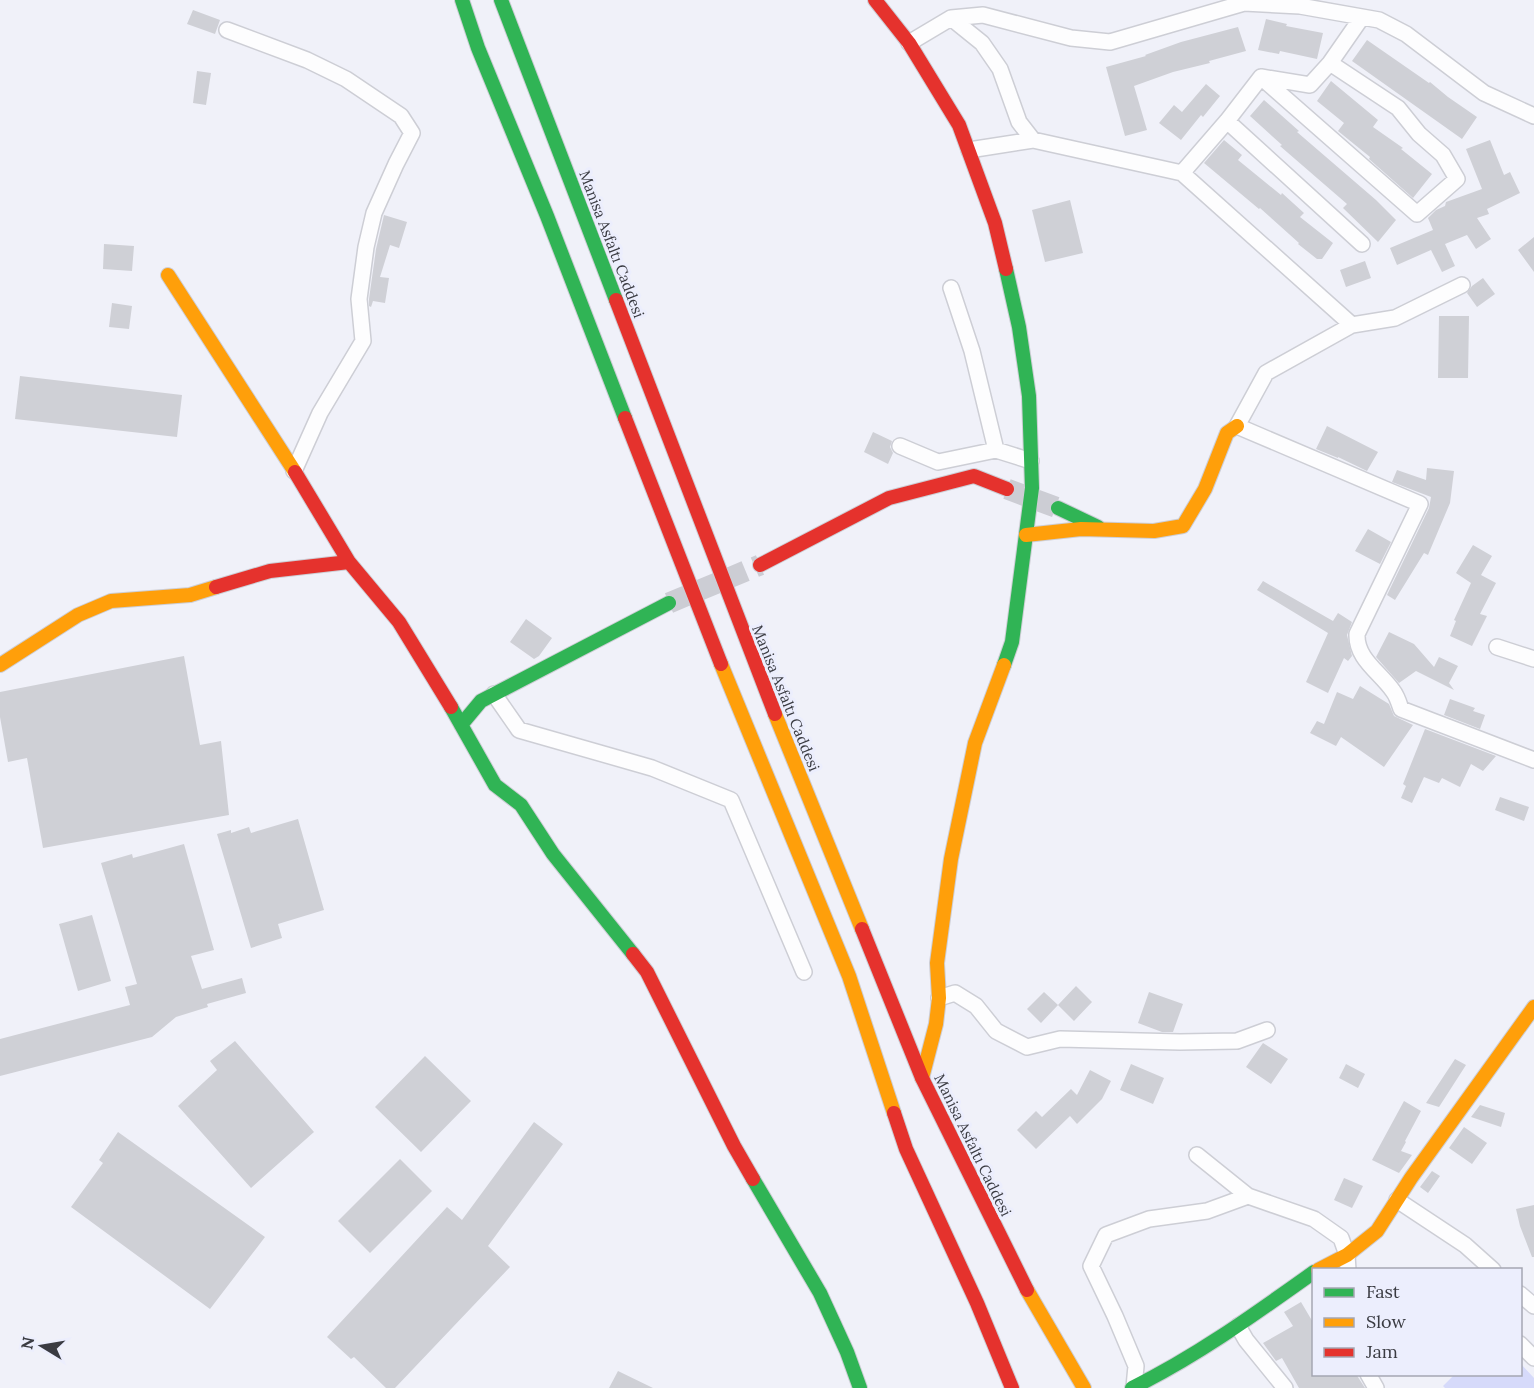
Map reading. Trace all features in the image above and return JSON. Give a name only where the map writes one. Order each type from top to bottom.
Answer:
[{"type":"main road","points":[[462,0],[478,48],[547,216],[700,613],[849,976],[906,1149],[977,1303],[1012,1388]]},
{"type":"main road","name":"Manisa Asfaltı Caddesi","points":[[501,0],[743,634],[922,1078],[1029,1293],[1084,1388]]},
{"type":"main road","points":[[875,0],[909,43],[959,125],[969,150],[995,223],[1018,327],[1029,396],[1032,488],[1012,642],[975,743],[951,859],[937,963],[939,998],[936,1024],[922,1078]]},
{"type":"main road","points":[[168,275],[350,562],[399,622],[495,785],[521,805],[553,854],[647,972],[734,1146],[820,1293],[847,1352],[860,1388]]},
{"type":"main road","points":[[1026,535],[1081,529],[1154,531],[1183,526],[1205,489],[1227,433],[1237,426]]},
{"type":"main road","points":[[760,565],[889,498],[975,476],[1007,489]]},
{"type":"main road","points":[[1058,508],[1104,530]]},
{"type":"main road","points":[[0,665],[78,615],[111,601],[190,595],[270,571],[350,562]]},
{"type":"main road","points":[[461,725],[481,701],[669,603]]},
{"type":"main road","points":[[1322,1268],[1348,1262],[1377,1231],[1411,1179],[1532,1016]]},
{"type":"main road","points":[[1133,1387],[1156,1376],[1238,1326],[1312,1273]]},
{"type":"street","points":[[909,43],[951,18],[983,15],[1071,38],[1110,42],[1244,3],[1300,6],[1379,20],[1406,34],[1484,93],[1534,116]]},
{"type":"street","points":[[1261,77],[1310,85],[1330,63],[1362,17]]},
{"type":"street","points":[[951,18],[982,43],[1000,69],[1019,122],[1034,140]]},
{"type":"street","points":[[227,30],[307,60],[346,79],[401,116],[412,133],[374,213],[366,247],[359,299],[363,341],[320,413],[294,471]]},
{"type":"street","points":[[1261,77],[1417,214],[1457,179],[1443,155],[1419,134],[1398,108],[1330,63]]},
{"type":"street","points":[[1182,173],[1261,77]]},
{"type":"street","points":[[1227,121],[1362,244]]},
{"type":"street","points":[[969,150],[1034,140],[1182,173],[1352,325]]},
{"type":"street","points":[[1462,285],[1395,318],[1352,325],[1266,374],[1237,426],[1420,504],[1357,634],[1357,646],[1370,665],[1395,692],[1401,709],[1534,760]]},
{"type":"street","points":[[951,288],[972,351],[996,450]]},
{"type":"street","points":[[900,446],[938,462],[996,450],[1031,461]]},
{"type":"street","points":[[1497,647],[1534,659]]},
{"type":"street","points":[[494,694],[519,730],[652,768],[731,800],[804,972]]},
{"type":"street","points":[[939,998],[955,993],[976,1006],[996,1031],[1027,1047],[1060,1039],[1237,1041],[1267,1030]]},
{"type":"street","points":[[1197,1155],[1248,1196],[1314,1219],[1341,1238],[1348,1262]]},
{"type":"street","points":[[1133,1387],[1136,1366],[1091,1266],[1106,1235],[1149,1219],[1207,1211],[1248,1196]]},
{"type":"street","points":[[1399,1197],[1465,1245],[1492,1268]]},
{"type":"street","points":[[1522,1295],[1534,1306]]},
{"type":"street","points":[[1238,1326],[1246,1340],[1285,1388]]},
{"type":"street","points":[[1522,1345],[1534,1358]]},
{"type":"shaded area","points":[[1522,1365],[1534,1378],[1534,1388],[1445,1388],[1443,1386],[1453,1376],[1522,1376]]},
{"type":"building","points":[[193,10],[220,20],[215,34],[187,24]]},
{"type":"building","points":[[1266,19],[1287,24],[1286,26],[1323,33],[1317,59],[1280,51],[1279,54],[1258,50]]},
{"type":"building","points":[[1238,27],[1246,51],[1134,86],[1147,130],[1125,136],[1106,67],[1146,56],[1181,42]]},
{"type":"building","points":[[1367,40],[1477,117],[1462,139],[1352,61]]},
{"type":"building","points":[[197,71],[211,73],[206,105],[193,103]]},
{"type":"building","points":[[1331,81],[1378,120],[1373,127],[1403,148],[1401,149],[1432,174],[1413,198],[1369,159],[1370,157],[1338,131],[1344,123],[1317,101]]},
{"type":"building","points":[[1206,84],[1220,96],[1181,140],[1159,123],[1174,105],[1182,112]]},
{"type":"building","points":[[1264,100],[1396,220],[1378,242],[1343,208],[1347,204],[1280,146],[1282,145],[1250,116]]},
{"type":"building","points":[[1224,140],[1242,155],[1238,160],[1281,195],[1282,193],[1304,213],[1300,217],[1333,243],[1322,259],[1317,259],[1298,244],[1260,208],[1204,163]]},
{"type":"building","points":[[1490,140],[1504,175],[1510,172],[1520,193],[1487,209],[1489,214],[1477,218],[1491,239],[1476,249],[1467,235],[1445,244],[1455,266],[1442,272],[1431,250],[1397,265],[1390,248],[1433,230],[1428,218],[1436,210],[1445,206],[1446,202],[1482,189],[1466,149]]},
{"type":"building","points":[[1070,200],[1083,253],[1045,262],[1032,210]]},
{"type":"building","points":[[384,215],[407,222],[399,248],[390,245],[380,277],[389,278],[385,303],[373,301],[371,307],[369,299],[376,249]]},
{"type":"building","points":[[1534,237],[1534,272],[1518,250]]},
{"type":"building","points":[[104,244],[134,246],[132,271],[103,269]]},
{"type":"building","points":[[1365,261],[1371,278],[1346,287],[1340,270]]},
{"type":"building","points":[[1483,278],[1495,294],[1477,307],[1467,293]]},
{"type":"building","points":[[112,303],[132,306],[129,329],[109,327]]},
{"type":"building","points":[[1439,316],[1469,316],[1468,378],[1438,378]]},
{"type":"building","points":[[20,376],[182,395],[177,437],[15,419]]},
{"type":"building","points":[[1327,426],[1378,452],[1367,471],[1316,449]]},
{"type":"building","points":[[873,432],[892,441],[890,447],[893,453],[888,464],[864,452]]},
{"type":"building","points":[[1427,468],[1454,471],[1450,503],[1428,555],[1424,553],[1395,600],[1387,595],[1429,508],[1431,497],[1392,482],[1397,470],[1426,480]]},
{"type":"building","points":[[1368,529],[1391,542],[1380,564],[1355,551]]},
{"type":"building","points":[[1473,545],[1492,556],[1481,575],[1496,583],[1480,614],[1487,616],[1472,646],[1450,636],[1456,621],[1454,620],[1471,583],[1456,573]]},
{"type":"building","points":[[1263,581],[1333,621],[1338,613],[1352,622],[1347,635],[1352,656],[1348,661],[1344,658],[1328,693],[1306,682],[1328,633],[1257,590]]},
{"type":"building","points":[[526,619],[552,638],[539,656],[534,659],[510,642]]},
{"type":"building","points":[[1389,632],[1414,644],[1434,667],[1439,657],[1458,666],[1449,683],[1454,690],[1416,671],[1399,683],[1376,657]]},
{"type":"building","points":[[184,656],[200,745],[221,741],[229,815],[43,848],[27,758],[8,762],[0,717],[0,692]]},
{"type":"building","points":[[1360,686],[1389,704],[1394,716],[1413,725],[1384,767],[1341,737],[1336,746],[1310,733],[1317,721],[1324,724],[1337,692],[1353,699]]},
{"type":"building","points":[[1450,699],[1475,708],[1473,711],[1485,715],[1480,729],[1444,715]]},
{"type":"building","points":[[1425,729],[1496,756],[1483,771],[1471,764],[1460,787],[1442,778],[1439,783],[1424,777],[1412,803],[1401,798],[1406,786],[1403,784]]},
{"type":"building","points":[[1500,797],[1529,807],[1524,821],[1495,810]]},
{"type":"building","points":[[298,819],[324,910],[278,924],[282,938],[251,948],[217,834],[231,830],[231,833],[249,827],[251,833]]},
{"type":"building","points":[[184,844],[214,950],[191,956],[202,989],[242,978],[246,993],[207,1004],[208,1007],[176,1017],[152,1037],[0,1076],[0,1039],[130,1005],[125,987],[137,984],[101,863],[132,854],[133,858]]},
{"type":"building","points":[[92,915],[111,981],[78,991],[59,924]]},
{"type":"building","points":[[1076,986],[1092,1002],[1074,1021],[1058,1005]]},
{"type":"building","points":[[1044,992],[1058,1005],[1041,1023],[1027,1009]]},
{"type":"building","points":[[1149,992],[1183,1004],[1173,1032],[1162,1032],[1138,1023]]},
{"type":"building","points":[[235,1041],[314,1132],[251,1188],[178,1106],[217,1070],[210,1061]]},
{"type":"building","points":[[1263,1043],[1288,1059],[1271,1084],[1246,1067]]},
{"type":"building","points":[[425,1056],[471,1101],[421,1152],[375,1107]]},
{"type":"building","points":[[1455,1059],[1466,1065],[1439,1107],[1426,1103]]},
{"type":"building","points":[[1131,1064],[1164,1078],[1153,1104],[1120,1090]]},
{"type":"building","points":[[1346,1064],[1365,1074],[1358,1088],[1339,1078]]},
{"type":"building","points":[[1090,1070],[1111,1081],[1102,1099],[1077,1124],[1070,1116],[1036,1149],[1017,1130],[1036,1111],[1042,1117],[1071,1089],[1077,1095]]},
{"type":"building","points":[[1404,1101],[1421,1111],[1401,1151],[1412,1155],[1399,1173],[1372,1160]]},
{"type":"building","points":[[1480,1105],[1505,1113],[1501,1127],[1471,1117]]},
{"type":"building","points":[[534,1122],[563,1144],[488,1246],[510,1267],[395,1388],[386,1388],[354,1357],[351,1359],[327,1337],[447,1207],[462,1220]]},
{"type":"building","points":[[1464,1127],[1487,1143],[1472,1164],[1449,1148]]},
{"type":"building","points":[[118,1132],[265,1237],[210,1309],[71,1207],[103,1163],[99,1160]]},
{"type":"building","points":[[400,1159],[432,1191],[370,1253],[338,1221]]},
{"type":"building","points":[[1432,1171],[1440,1176],[1428,1193],[1420,1187]]},
{"type":"building","points":[[1344,1178],[1363,1186],[1352,1208],[1334,1200]]},
{"type":"building","points":[[1534,1205],[1534,1257],[1532,1257],[1516,1209]]},
{"type":"building","points":[[1301,1302],[1312,1321],[1312,1376],[1357,1376],[1365,1388],[1299,1388],[1282,1358],[1276,1361],[1263,1343],[1293,1326],[1284,1312]]},
{"type":"building","points":[[618,1371],[653,1388],[609,1388]]},
{"type":"tunnel","points":[[1007,489],[1058,508]]},
{"type":"tunnel","points":[[669,603],[760,565]]},
{"type":"traffic: fast","points":[[462,0],[478,48],[547,216],[625,418]]},
{"type":"traffic: fast","points":[[501,0],[616,300]]},
{"type":"traffic: fast","points":[[1004,665],[1012,642],[1032,488],[1029,396],[1019,327],[1006,269]]},
{"type":"traffic: fast","points":[[1058,508],[1098,527]]},
{"type":"traffic: fast","points":[[461,725],[481,701],[669,603]]},
{"type":"traffic: fast","points":[[451,707],[495,785],[521,805],[553,854],[633,954]]},
{"type":"traffic: fast","points":[[753,1179],[820,1293],[847,1352],[860,1388]]},
{"type":"traffic: fast","points":[[1132,1388],[1203,1348],[1312,1273]]},
{"type":"traffic: slow","points":[[168,275],[295,472]]},
{"type":"traffic: slow","points":[[1026,535],[1081,529],[1154,531],[1183,526],[1205,489],[1227,433],[1237,426]]},
{"type":"traffic: slow","points":[[0,665],[78,615],[111,601],[190,595],[216,587]]},
{"type":"traffic: slow","points":[[721,664],[849,976],[894,1113]]},
{"type":"traffic: slow","points":[[922,1078],[936,1024],[939,998],[937,963],[951,859],[975,743],[1004,665]]},
{"type":"traffic: slow","points":[[775,714],[862,929]]},
{"type":"traffic: slow","points":[[1322,1268],[1347,1255],[1377,1231],[1411,1178],[1534,1007]]},
{"type":"traffic: slow","points":[[1027,1290],[1084,1388]]},
{"type":"traffic: jam","points":[[875,0],[909,43],[959,125],[995,223],[1006,269]]},
{"type":"traffic: jam","points":[[616,300],[775,714]]},
{"type":"traffic: jam","points":[[625,418],[721,664]]},
{"type":"traffic: jam","points":[[295,472],[349,562],[399,622],[451,707]]},
{"type":"traffic: jam","points":[[760,565],[889,498],[974,476],[1007,489]]},
{"type":"traffic: jam","points":[[216,587],[270,571],[349,562]]},
{"type":"traffic: jam","points":[[862,929],[922,1078],[1027,1290]]},
{"type":"traffic: jam","points":[[633,954],[647,972],[734,1146],[753,1179]]},
{"type":"traffic: jam","points":[[894,1113],[906,1149],[977,1303],[1012,1388]]}]
